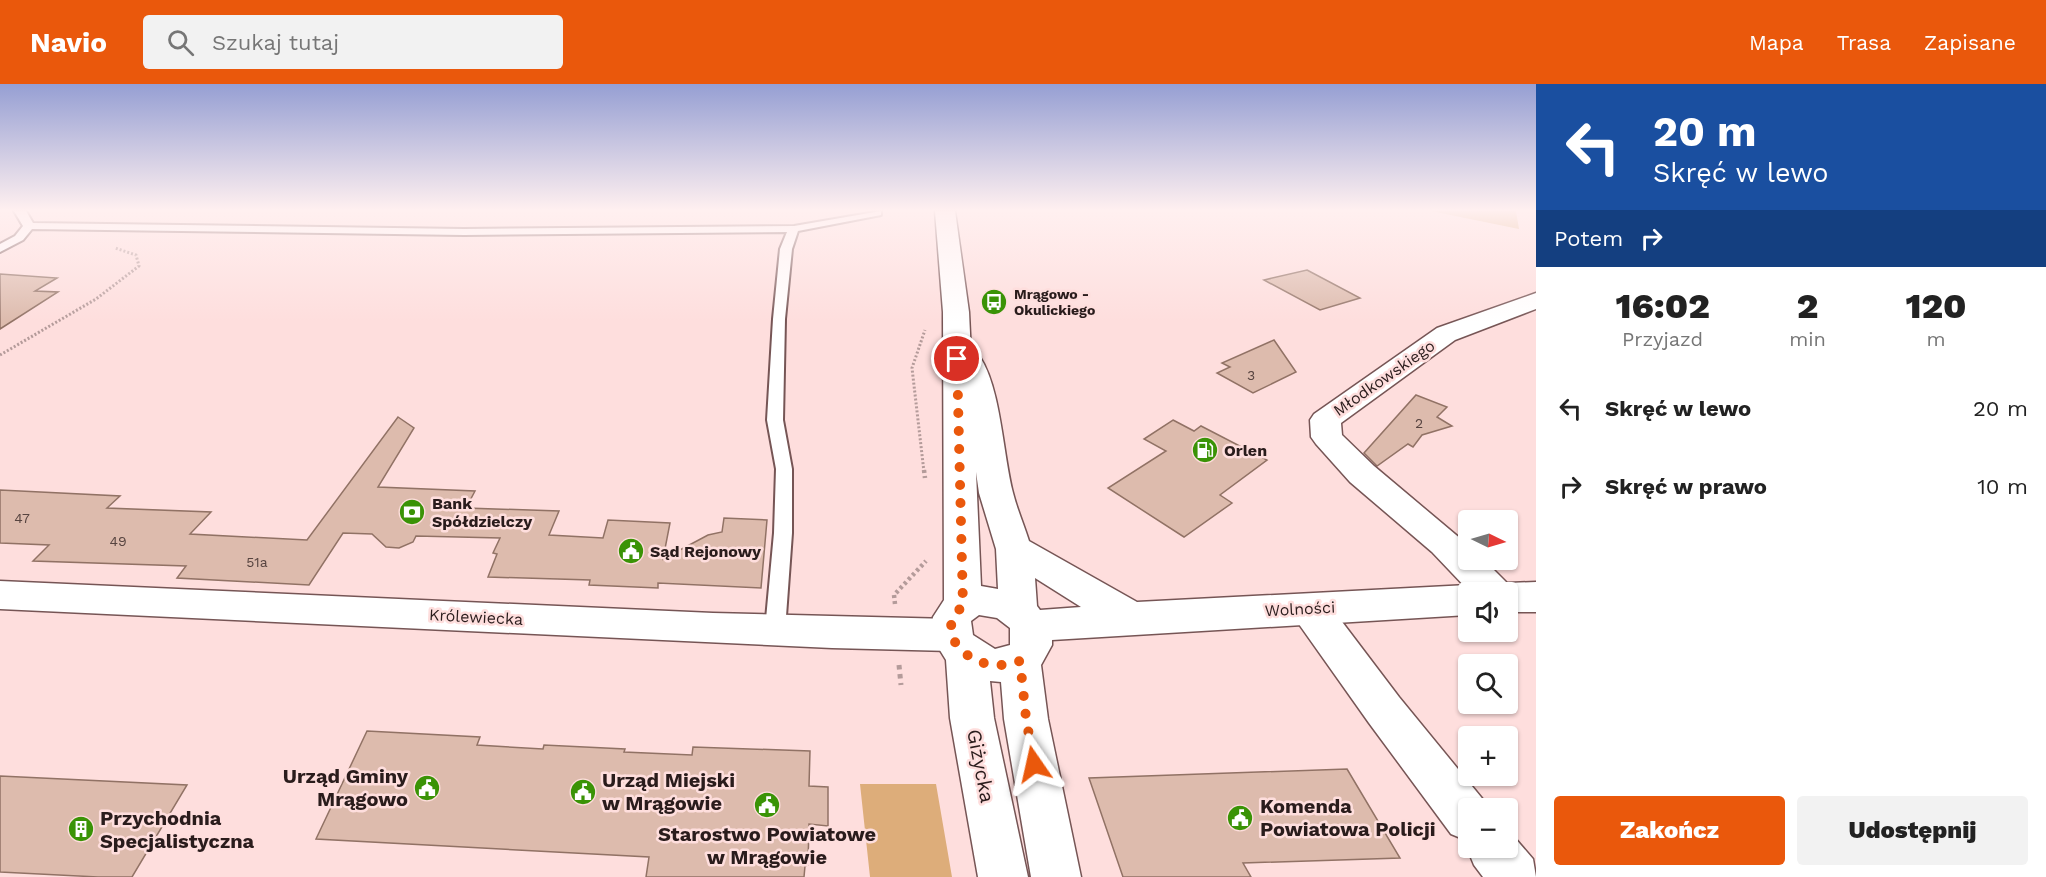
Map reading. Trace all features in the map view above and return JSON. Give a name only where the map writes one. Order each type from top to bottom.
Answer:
[{"type":"street","points":[[949,248],[956,312],[978,388],[996,493],[1014,549],[1023,633],[1026,718],[1056,877]]},
{"type":"street","name":"Młodkowskiego","points":[[1483,582],[1445,543],[1362,474],[1327,437],[1325,420],[1446,334],[1536,300]]},
{"type":"street","name":"Giżycka","points":[[956,312],[953,642],[972,718],[1003,877]]},
{"type":"street","points":[[1014,549],[1132,618]]},
{"type":"street","name":"Królewiecka","points":[[0,596],[184,602],[774,630],[953,642]]},
{"type":"street","points":[[1518,598],[1536,597]]},
{"type":"street","points":[[990,601],[1008,606],[1023,633],[999,665],[987,664],[953,642],[972,602],[990,601]]},
{"type":"street","name":"Wolności","points":[[1023,633],[1132,618],[1458,601]]},
{"type":"street","points":[[1310,609],[1458,805]]},
{"type":"street","points":[[1500,858],[1515,877]]},
{"type":"lane","points":[[774,630],[783,532],[784,469],[775,420],[779,319],[786,248]]},
{"type":"path","points":[[0,355],[96,299],[140,266],[136,255],[113,248]]},
{"type":"path","points":[[894,595],[923,565]]},
{"type":"shaded area","points":[[860,784],[936,784],[952,877],[870,877]]},
{"type":"building","points":[[1307,270],[1360,298],[1320,310],[1264,280]]},
{"type":"building","points":[[0,274],[57,278],[35,291],[58,292],[0,329]]},
{"type":"building","points":[[1274,340],[1296,372],[1253,393],[1217,373],[1230,367],[1222,363]]},
{"type":"building","points":[[1416,395],[1447,407],[1437,417],[1452,426],[1422,435],[1413,447],[1408,444],[1377,466],[1364,453]]},
{"type":"building","points":[[398,417],[414,428],[378,487],[475,491],[466,508],[559,511],[549,535],[603,538],[608,520],[670,523],[663,559],[708,535],[722,532],[724,518],[767,520],[761,588],[658,583],[658,588],[589,585],[590,580],[488,577],[497,554],[493,553],[500,538],[416,536],[413,542],[399,548],[386,547],[372,534],[343,533],[309,585],[177,578],[186,566],[33,561],[49,545],[0,543],[0,490],[120,496],[107,508],[211,512],[190,534],[307,540]]},
{"type":"building","points":[[1173,420],[1194,431],[1201,426],[1267,460],[1220,495],[1232,503],[1184,537],[1108,488],[1166,451],[1144,439]]},
{"type":"building","points":[[367,731],[480,737],[477,745],[543,749],[544,745],[692,755],[693,747],[810,751],[809,786],[828,787],[828,826],[809,824],[808,865],[805,866],[804,877],[646,877],[649,857],[316,839]]},
{"type":"building","name":"Komenda Powiatowa Policji","points":[[1347,769],[1400,858],[1243,863],[1251,877],[1123,877],[1089,778]]},
{"type":"building","name":"Przychodnia Specjalistyczna","points":[[0,776],[187,785],[132,877],[98,877],[0,872]]},
{"type":"place","name":"Mrągowo - Okulickiego","points":[[994,302]]},
{"type":"place","name":"Orlen","points":[[1205,450]]},
{"type":"place","name":"Bank Spółdzielczy","points":[[412,512]]},
{"type":"place","name":"Sąd Rejonowy","points":[[631,551]]},
{"type":"place","name":"Urząd Gminy Mrągowo","points":[[427,788]]},
{"type":"place","name":"Urząd Miejski w Mrągowie","points":[[583,792]]},
{"type":"place","name":"Starostwo Powiatowe w Mrągowie","points":[[767,805]]},
{"type":"place","name":"Komenda Powiatowa Policji","points":[[1240,818]]},
{"type":"place","name":"Przychodnia Specjalistyczna","points":[[81,829]]},
{"type":"route","points":[[957,359],[963,606],[954,613],[950,623],[951,635],[966,654],[976,660],[999,665],[1020,661],[1034,764]]}]
